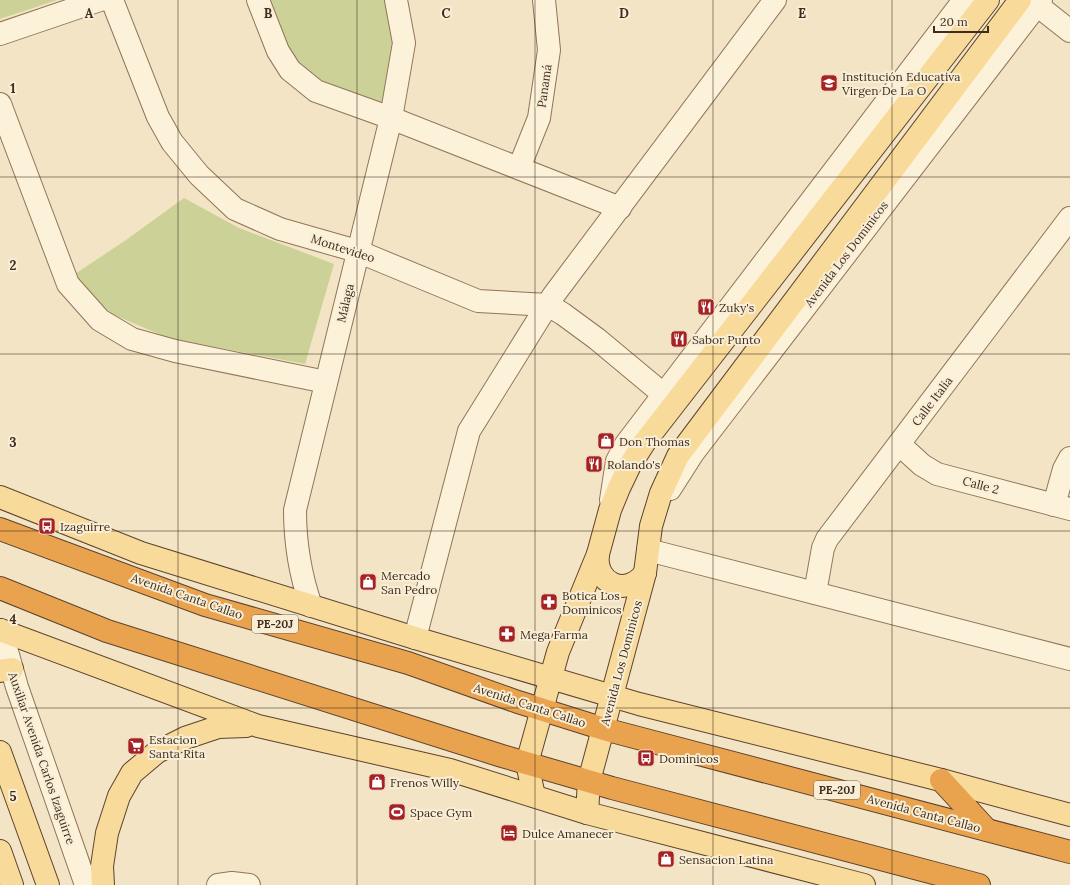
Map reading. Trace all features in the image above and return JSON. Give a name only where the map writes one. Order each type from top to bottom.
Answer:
[{"type":"highway","name":"Avenida Canta Callao","points":[[0,529],[205,605],[408,663],[541,710],[604,729],[1070,852]]},
{"type":"highway","points":[[0,588],[107,631],[589,782],[979,885]]},
{"type":"highway","points":[[941,780],[987,830]]},
{"type":"highway","points":[[1039,844],[1070,840]]},
{"type":"main road","points":[[534,796],[527,763],[550,678],[558,652],[598,554],[610,510],[624,476],[644,443],[988,0]]},
{"type":"main road","name":"Avenida Los Dominicos","points":[[587,813],[589,782],[645,573],[651,526],[667,478],[683,447],[1033,2]]},
{"type":"main road","points":[[0,497],[141,553],[415,638],[613,696],[941,780],[1070,815]]},
{"type":"main road","points":[[598,554],[597,561],[601,574],[605,579],[616,586],[630,586],[641,579],[645,573]]},
{"type":"main road","points":[[0,630],[258,726],[450,770],[587,813],[864,885]]},
{"type":"main road","points":[[103,885],[102,866],[107,832],[119,796],[132,773],[157,752],[185,738],[218,727],[258,726]]},
{"type":"main road","points":[[0,752],[48,885]]},
{"type":"main road","points":[[0,851],[12,885]]},
{"type":"street","points":[[0,34],[100,0]]},
{"type":"street","name":"Montevideo","points":[[112,0],[158,117],[172,142],[199,175],[235,209],[280,229],[357,251],[478,301],[548,304]]},
{"type":"street","points":[[258,0],[278,51],[290,70],[316,92],[391,118],[620,208]]},
{"type":"street","name":"Málaga","points":[[311,606],[302,576],[295,541],[295,510],[357,251],[391,118],[404,43],[396,0]]},
{"type":"street","name":"Panamá","points":[[519,168],[539,118],[549,50],[544,0]]},
{"type":"street","points":[[610,510],[617,461],[626,444],[964,0]]},
{"type":"street","points":[[415,638],[469,431],[548,304],[770,2]]},
{"type":"street","points":[[1033,2],[1070,31]]},
{"type":"street","points":[[0,104],[68,284],[100,320],[132,340],[175,351],[326,382]]},
{"type":"street","name":"Calle Italia","points":[[815,593],[823,548],[827,539],[1070,218]]},
{"type":"street","points":[[548,304],[597,339],[663,394]]},
{"type":"street","name":"Calle 2","points":[[900,444],[922,465],[937,474],[1062,507]]},
{"type":"street","points":[[1062,507],[1064,469],[1070,458]]},
{"type":"street","points":[[648,550],[1070,659]]},
{"type":"street","name":"Auxiliar Avenida Carlos Izaguirre","points":[[0,630],[6,670],[86,885]]},
{"type":"street","points":[[218,885],[232,883],[249,885]]},
{"type":"green space","points":[[0,0],[57,0],[0,19]]},
{"type":"green space","points":[[265,0],[391,0],[397,43],[386,106],[320,88],[294,67]]},
{"type":"green space","points":[[184,198],[239,228],[334,264],[305,364],[168,338],[112,314],[82,286],[75,274],[126,240]]},
{"type":"place","name":"Institución Educativa Virgen De La O","points":[[829,83]]},
{"type":"place","name":"Zuky's","points":[[706,307]]},
{"type":"place","name":"Sabor Punto","points":[[679,339]]},
{"type":"place","name":"Don Thomas","points":[[606,441]]},
{"type":"place","name":"Rolando's","points":[[594,464]]},
{"type":"place","name":"Izaguirre","points":[[47,526]]},
{"type":"place","name":"Mercado San Pedro","points":[[368,582]]},
{"type":"place","name":"Botica Los Dominicos","points":[[549,602]]},
{"type":"place","name":"Mega Farma","points":[[507,634]]},
{"type":"place","name":"Estacion Santa Rita","points":[[136,746]]},
{"type":"place","name":"Dominicos","points":[[646,758]]},
{"type":"place","name":"Frenos Willy","points":[[377,782]]},
{"type":"place","name":"Space Gym","points":[[397,812]]},
{"type":"place","name":"Dulce Amanecer","points":[[509,833]]},
{"type":"place","name":"Sensacion Latina","points":[[666,859]]}]
